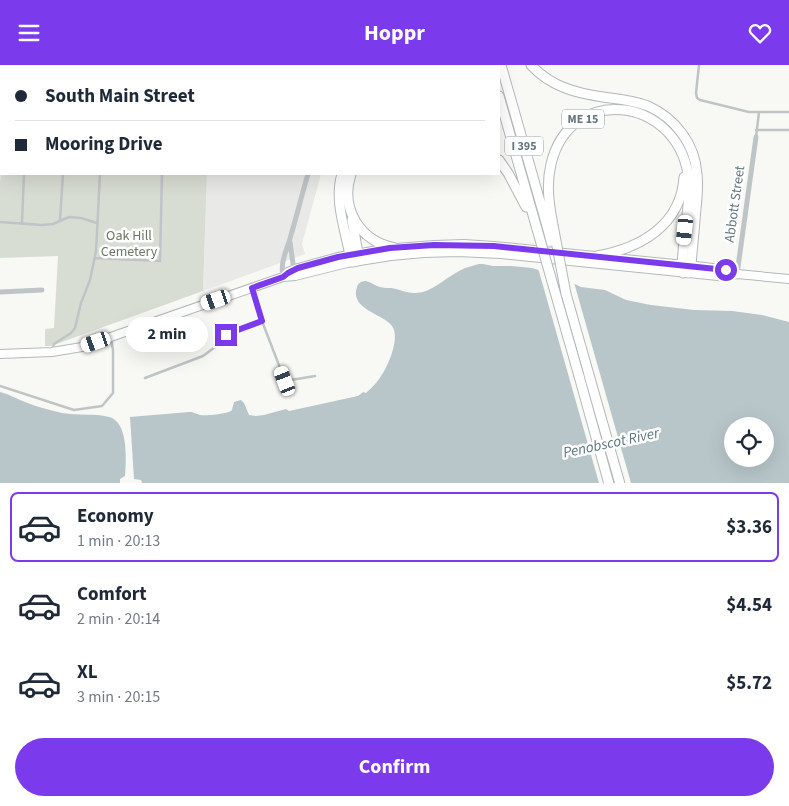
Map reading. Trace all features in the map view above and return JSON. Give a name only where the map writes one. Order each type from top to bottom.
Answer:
[{"type":"highway","name":"I 395","points":[[502,65],[550,226]]},
{"type":"highway","points":[[531,65],[547,79],[565,88],[586,94],[635,102],[652,109],[668,119],[682,133],[694,156],[698,176],[697,196],[686,269]]},
{"type":"highway","name":"I 395","points":[[500,100],[609,483]]},
{"type":"highway","name":"ME 15","points":[[622,483],[566,294],[550,226],[548,191],[553,157],[558,145],[572,127],[585,118],[599,112],[609,109],[624,109],[648,117],[663,127],[674,140],[681,152],[689,182],[686,269]]},
{"type":"highway","points":[[597,256],[620,251],[639,243],[654,234],[668,219],[678,204],[684,185],[681,152]]},
{"type":"highway","points":[[500,161],[512,179],[537,229]]},
{"type":"highway","points":[[342,175],[339,198],[355,258]]},
{"type":"highway","points":[[352,175],[348,189],[355,258]]},
{"type":"highway","points":[[350,208],[354,220],[366,234],[382,244],[396,248]]},
{"type":"main road","points":[[355,258],[396,248],[434,245],[485,245],[597,256],[686,269],[722,277],[737,274],[789,279]]},
{"type":"main road","points":[[0,355],[52,352],[82,347],[283,277],[311,264],[355,258],[424,253],[480,253],[686,269]]},
{"type":"street","name":"Abbott Street","points":[[737,274],[756,137]]},
{"type":"street","points":[[283,277],[282,265],[284,255],[308,175]]},
{"type":"street","points":[[290,239],[294,273]]},
{"type":"street","points":[[226,335],[262,321],[252,288]]},
{"type":"street","points":[[0,293],[42,290]]},
{"type":"lane","points":[[700,65],[696,93],[697,98],[702,101],[749,111],[789,112]]},
{"type":"lane","points":[[756,137],[759,112]]},
{"type":"lane","points":[[756,130],[789,130]]},
{"type":"lane","points":[[22,223],[24,175]]},
{"type":"lane","points":[[60,221],[63,175]]},
{"type":"lane","points":[[52,352],[54,344],[71,333],[76,325],[81,303],[90,280],[95,258],[100,175]]},
{"type":"lane","points":[[95,258],[160,261],[162,175]]},
{"type":"lane","points":[[0,222],[42,225],[53,224],[70,217],[97,223]]},
{"type":"lane","points":[[262,321],[285,381],[315,376]]},
{"type":"lane","points":[[145,378],[203,356],[226,335]]},
{"type":"lane","points":[[0,386],[74,410],[102,406],[113,393],[113,350],[111,337]]},
{"type":"shaded area","points":[[207,175],[321,175],[302,244],[305,254],[203,291]]},
{"type":"green space","name":"Oak Hill Cemetery","points":[[0,175],[207,175],[203,291],[51,346],[45,346],[45,329],[54,328],[58,256],[0,258]]},
{"type":"water","name":"Penobscot River","points":[[479,264],[532,268],[558,276],[581,287],[605,290],[626,300],[694,310],[732,311],[762,315],[789,322],[789,483],[142,483],[141,480],[134,479],[130,417],[189,412],[200,415],[222,414],[232,410],[234,402],[241,400],[249,415],[256,416],[286,409],[289,411],[358,396],[363,392],[366,393],[376,383],[389,361],[395,338],[392,326],[388,322],[362,306],[358,301],[356,294],[358,286],[363,281],[370,282],[376,286],[420,293],[463,269]]},
{"type":"water","points":[[0,392],[62,413],[103,416],[115,420],[120,426],[125,443],[125,476],[120,479],[120,483],[0,483]]},
{"type":"pier","points":[[538,268],[573,279],[631,483],[599,483]]},
{"type":"route","points":[[226,335],[262,321],[252,288],[311,264],[390,248],[434,245],[485,245],[726,270]]}]
